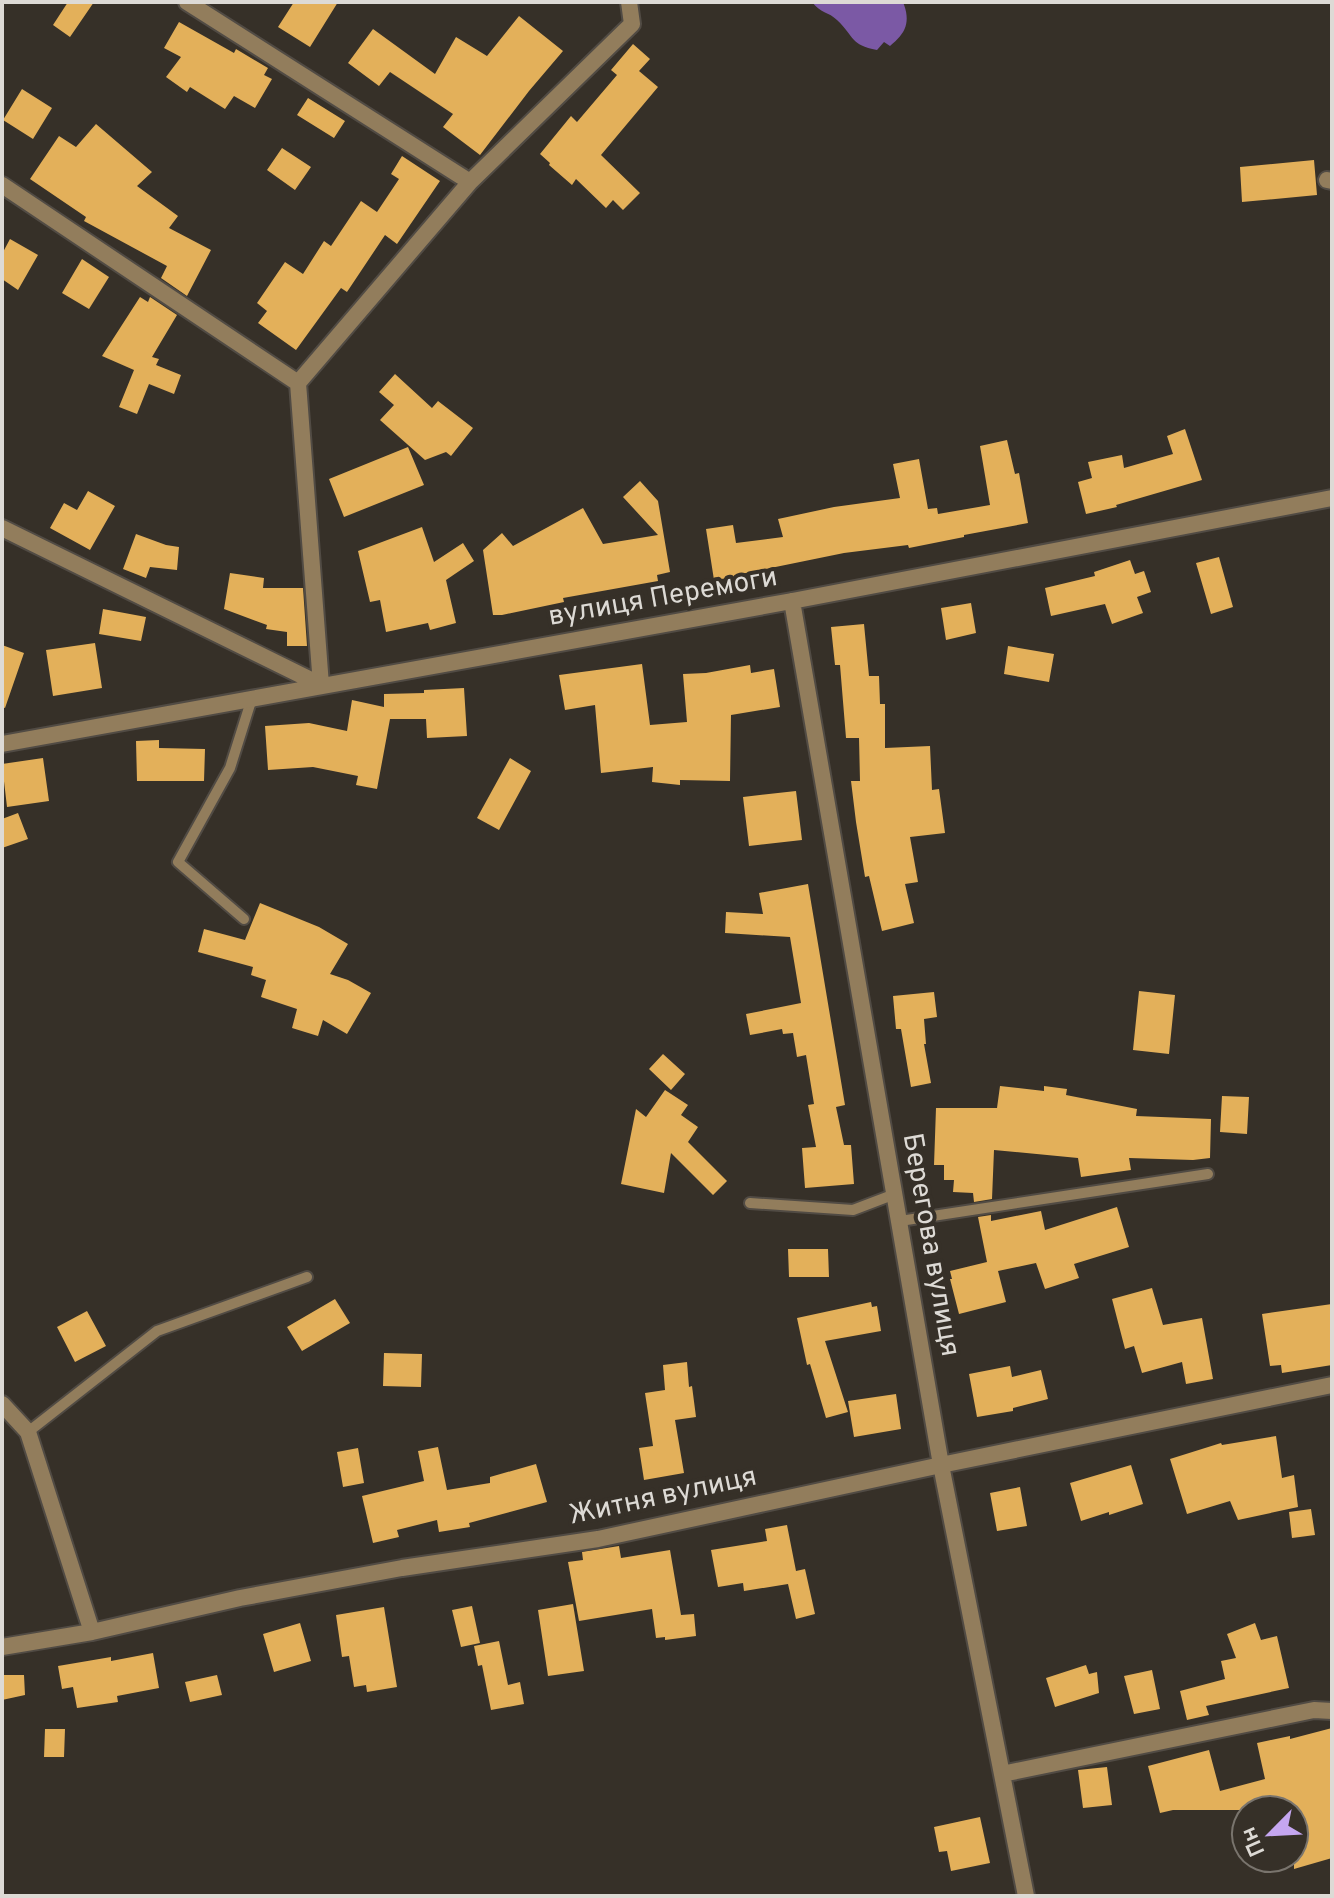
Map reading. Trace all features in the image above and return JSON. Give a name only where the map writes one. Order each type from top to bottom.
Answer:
[{"type":"street","points":[[187,2],[470,182]]},
{"type":"street","points":[[321,685],[298,383],[470,182],[632,24],[629,2]]},
{"type":"street","points":[[2,185],[298,383]]},
{"type":"street","name":"вулиця Перемоги","points":[[2,744],[792,601],[1332,498]]},
{"type":"street","points":[[2,528],[321,685]]},
{"type":"street","name":"Берегова вулиця","points":[[792,601],[941,1465],[1026,1896]]},
{"type":"street","name":"Житня вулиця","points":[[2,1647],[92,1632],[240,1598],[402,1568],[598,1539],[1332,1385]]},
{"type":"street","points":[[2,1404],[28,1432],[92,1632]]},
{"type":"street","points":[[1002,1774],[1314,1710],[1332,1711]]},
{"type":"lane","points":[[244,919],[178,862],[230,768],[252,698]]},
{"type":"lane","points":[[900,1221],[1208,1174]]},
{"type":"lane","points":[[750,1203],[853,1210],[895,1194]]},
{"type":"lane","points":[[28,1432],[157,1331],[307,1277]]},
{"type":"shaded area","points":[[812,2],[903,2],[907,15],[906,27],[890,46],[884,42],[877,50],[868,48],[857,43],[837,20]]},
{"type":"building","points":[[68,2],[94,2],[70,37],[53,25]]},
{"type":"building","points":[[294,2],[338,2],[310,47],[278,27]]},
{"type":"building","points":[[519,16],[563,51],[480,155],[443,127],[453,114],[390,72],[379,86],[348,63],[373,29],[435,74],[456,37],[487,56]]},
{"type":"building","points":[[179,22],[268,68],[264,75],[272,79],[255,108],[234,96],[225,109],[190,87],[187,92],[166,77],[181,57],[164,48]]},
{"type":"building","points":[[633,44],[650,59],[639,71],[658,87],[601,155],[640,193],[623,210],[613,200],[606,208],[576,179],[572,185],[540,154],[571,116],[577,122],[617,75],[611,70]]},
{"type":"building","points":[[22,89],[52,108],[33,139],[3,120]]},
{"type":"building","points":[[308,98],[345,121],[334,138],[297,115]]},
{"type":"building","points":[[96,124],[152,172],[137,186],[178,216],[169,228],[211,250],[187,296],[161,278],[167,266],[84,221],[86,217],[30,179],[59,136],[76,147]]},
{"type":"building","points":[[282,148],[311,167],[295,190],[267,170]]},
{"type":"building","points":[[402,156],[440,181],[397,244],[385,235],[347,292],[341,288],[296,350],[258,323],[267,311],[257,303],[285,262],[303,274],[324,241],[331,246],[361,201],[377,212],[399,179],[391,174]]},
{"type":"building","points":[[1314,160],[1317,195],[1242,202],[1240,167]]},
{"type":"building","points":[[10,239],[38,255],[18,290],[2,279],[2,254]]},
{"type":"building","points":[[82,259],[109,277],[89,309],[62,293]]},
{"type":"building","points":[[140,297],[148,302],[150,297],[177,315],[152,357],[159,359],[156,365],[181,375],[174,394],[149,384],[137,414],[119,407],[134,370],[102,356]]},
{"type":"building","points":[[395,374],[432,408],[438,401],[473,428],[451,456],[446,452],[425,460],[380,420],[394,405],[379,392]]},
{"type":"building","points":[[1185,429],[1202,480],[1086,514],[1078,482],[1092,478],[1088,462],[1122,455],[1124,468],[1173,454],[1167,436]]},
{"type":"building","points":[[1007,440],[1015,474],[1019,473],[1028,523],[909,548],[908,545],[844,553],[714,580],[706,529],[733,525],[736,543],[783,537],[778,519],[900,498],[893,464],[919,459],[928,509],[937,508],[938,514],[990,505],[980,446]]},
{"type":"building","points":[[408,447],[424,485],[344,517],[329,479]]},
{"type":"building","points":[[640,481],[658,501],[670,572],[657,575],[658,581],[563,598],[564,602],[493,615],[483,550],[502,533],[513,546],[583,508],[603,544],[658,535],[623,497]]},
{"type":"building","points":[[88,491],[115,506],[90,550],[50,528],[64,503],[77,510]]},
{"type":"building","points":[[422,527],[434,562],[463,543],[474,561],[446,580],[456,623],[430,630],[428,623],[386,632],[380,600],[370,602],[358,551]]},
{"type":"building","points":[[136,534],[179,547],[177,570],[150,567],[146,578],[123,569]]},
{"type":"building","points":[[1219,557],[1233,607],[1211,614],[1196,563]]},
{"type":"building","points":[[1130,560],[1135,574],[1144,571],[1151,592],[1137,597],[1143,613],[1112,624],[1105,604],[1051,616],[1045,588],[1095,576],[1094,572]]},
{"type":"building","points":[[230,573],[264,578],[263,588],[303,588],[307,646],[287,646],[287,632],[266,629],[267,625],[224,609]]},
{"type":"building","points":[[971,603],[976,633],[946,640],[941,608]]},
{"type":"building","points":[[103,609],[146,617],[141,641],[99,634]]},
{"type":"building","points":[[864,624],[869,676],[879,676],[880,704],[885,704],[885,748],[930,746],[932,790],[939,789],[945,833],[910,837],[918,882],[905,884],[914,923],[882,931],[869,876],[865,877],[851,781],[860,781],[859,738],[846,738],[840,665],[835,665],[831,627]]},
{"type":"building","points":[[95,643],[102,688],[53,696],[46,650]]},
{"type":"building","points":[[2,645],[24,653],[5,708],[2,707]]},
{"type":"building","points":[[1008,646],[1054,654],[1049,682],[1004,674]]},
{"type":"building","points":[[642,664],[650,725],[687,722],[683,674],[750,665],[751,673],[774,669],[780,707],[731,715],[730,781],[680,780],[680,785],[652,782],[653,767],[601,773],[595,705],[565,710],[559,675]]},
{"type":"building","points":[[464,688],[467,736],[427,738],[426,719],[390,719],[377,789],[356,785],[358,776],[313,767],[268,770],[265,726],[309,723],[347,731],[352,700],[384,707],[384,694]]},
{"type":"building","points":[[159,740],[159,748],[205,749],[204,781],[137,781],[136,741]]},
{"type":"building","points":[[43,758],[49,801],[7,807],[2,764]]},
{"type":"building","points":[[510,758],[531,771],[499,830],[477,818]]},
{"type":"building","points":[[796,791],[802,840],[749,846],[743,797]]},
{"type":"building","points":[[18,813],[28,839],[2,848],[2,819]]},
{"type":"building","points":[[808,884],[845,1105],[836,1107],[844,1145],[851,1145],[854,1184],[805,1188],[802,1148],[816,1147],[808,1105],[814,1104],[806,1055],[797,1057],[793,1033],[783,1034],[782,1029],[750,1035],[746,1014],[801,1003],[790,937],[725,933],[726,912],[763,914],[759,893]]},
{"type":"building","points":[[260,903],[319,927],[348,944],[330,974],[371,993],[347,1034],[323,1020],[318,1036],[292,1028],[297,1009],[261,997],[266,980],[251,975],[253,967],[198,952],[204,929],[245,940]]},
{"type":"building","points":[[1139,991],[1175,995],[1169,1054],[1133,1050]]},
{"type":"building","points":[[934,992],[937,1017],[924,1019],[924,1044],[931,1083],[911,1087],[901,1029],[896,1029],[893,996]]},
{"type":"building","points":[[663,1054],[685,1074],[671,1090],[649,1069]]},
{"type":"building","points":[[1000,1086],[1044,1091],[1044,1086],[1067,1089],[1066,1095],[1137,1109],[1136,1116],[1211,1119],[1210,1158],[1129,1158],[1131,1170],[1081,1177],[1078,1158],[994,1150],[992,1199],[974,1202],[973,1193],[953,1192],[954,1180],[944,1180],[944,1165],[934,1165],[936,1108],[997,1108]]},
{"type":"building","points":[[665,1090],[688,1105],[681,1115],[698,1127],[688,1142],[727,1181],[713,1195],[671,1153],[664,1193],[621,1184],[636,1109],[646,1117]]},
{"type":"building","points":[[1222,1096],[1249,1097],[1247,1134],[1220,1132]]},
{"type":"building","points":[[1117,1207],[1129,1247],[1074,1264],[1079,1278],[1045,1289],[1036,1263],[998,1271],[1006,1302],[959,1314],[950,1271],[987,1262],[978,1217],[991,1215],[991,1221],[1041,1211],[1045,1230]]},
{"type":"building","points":[[788,1249],[828,1249],[829,1277],[789,1277]]},
{"type":"building","points":[[1152,1288],[1163,1325],[1202,1318],[1213,1379],[1186,1384],[1182,1362],[1142,1373],[1134,1346],[1125,1349],[1112,1299]]},
{"type":"building","points":[[335,1299],[350,1323],[302,1351],[287,1327]]},
{"type":"building","points":[[871,1302],[872,1307],[877,1306],[881,1331],[825,1341],[848,1412],[826,1418],[810,1364],[807,1365],[797,1318]]},
{"type":"building","points":[[1332,1304],[1332,1365],[1282,1373],[1281,1365],[1270,1366],[1262,1314]]},
{"type":"building","points":[[87,1311],[106,1346],[75,1362],[57,1327]]},
{"type":"building","points":[[384,1353],[422,1354],[421,1387],[383,1386]]},
{"type":"building","points":[[687,1362],[696,1417],[675,1420],[684,1473],[644,1480],[639,1448],[653,1446],[645,1393],[665,1390],[663,1365]]},
{"type":"building","points":[[1010,1366],[1012,1377],[1041,1370],[1048,1399],[1013,1408],[1013,1411],[977,1417],[969,1374]]},
{"type":"building","points":[[896,1394],[901,1429],[854,1437],[848,1401]]},
{"type":"building","points":[[1276,1436],[1282,1478],[1294,1475],[1298,1507],[1238,1520],[1230,1501],[1187,1514],[1170,1459],[1221,1443]]},
{"type":"building","points":[[438,1447],[447,1490],[490,1483],[490,1477],[536,1464],[547,1502],[469,1523],[470,1527],[439,1532],[437,1520],[397,1530],[399,1537],[373,1543],[362,1496],[424,1481],[418,1451]]},
{"type":"building","points":[[358,1448],[364,1483],[343,1487],[337,1452]]},
{"type":"building","points":[[1131,1465],[1143,1504],[1081,1521],[1070,1483]]},
{"type":"building","points":[[1020,1487],[1027,1526],[997,1531],[990,1493]]},
{"type":"building","points":[[1311,1509],[1315,1535],[1292,1538],[1289,1512]]},
{"type":"building","points":[[787,1525],[796,1571],[805,1569],[815,1614],[796,1619],[788,1584],[744,1591],[743,1583],[718,1587],[711,1550],[767,1541],[765,1529]]},
{"type":"building","points":[[619,1546],[621,1558],[670,1550],[681,1615],[694,1614],[696,1636],[665,1640],[665,1637],[656,1638],[652,1609],[579,1621],[568,1562],[583,1560],[582,1552]]},
{"type":"building","points":[[573,1604],[584,1671],[548,1676],[538,1610]]},
{"type":"building","points":[[472,1606],[480,1643],[461,1647],[452,1610]]},
{"type":"building","points":[[384,1607],[397,1687],[367,1692],[366,1685],[354,1687],[349,1656],[342,1657],[336,1615]]},
{"type":"building","points":[[300,1623],[311,1661],[274,1672],[263,1634]]},
{"type":"building","points":[[1255,1623],[1261,1640],[1277,1636],[1289,1688],[1206,1706],[1209,1715],[1187,1720],[1180,1691],[1225,1679],[1221,1661],[1236,1658],[1227,1634]]},
{"type":"building","points":[[499,1641],[508,1685],[520,1682],[524,1704],[491,1710],[482,1665],[478,1666],[474,1646]]},
{"type":"building","points":[[153,1653],[159,1688],[117,1696],[118,1702],[77,1708],[73,1687],[62,1689],[58,1666]]},
{"type":"building","points":[[1086,1665],[1089,1674],[1097,1672],[1099,1693],[1055,1707],[1046,1678]]},
{"type":"building","points":[[1152,1670],[1160,1709],[1134,1714],[1124,1676]]},
{"type":"building","points":[[2,1675],[24,1675],[25,1695],[2,1700]]},
{"type":"building","points":[[217,1675],[222,1695],[190,1702],[185,1682]]},
{"type":"building","points":[[1332,1728],[1332,1858],[1310,1864],[1310,1794],[1230,1794],[1230,1810],[1173,1810],[1160,1813],[1148,1766],[1209,1750],[1220,1791],[1265,1779],[1257,1743],[1290,1736],[1290,1739]]},
{"type":"building","points":[[45,1729],[65,1729],[64,1757],[44,1757]]},
{"type":"building","points":[[1107,1767],[1112,1805],[1083,1808],[1078,1770]]},
{"type":"building","points":[[980,1817],[990,1863],[951,1871],[947,1851],[939,1852],[934,1827]]}]
